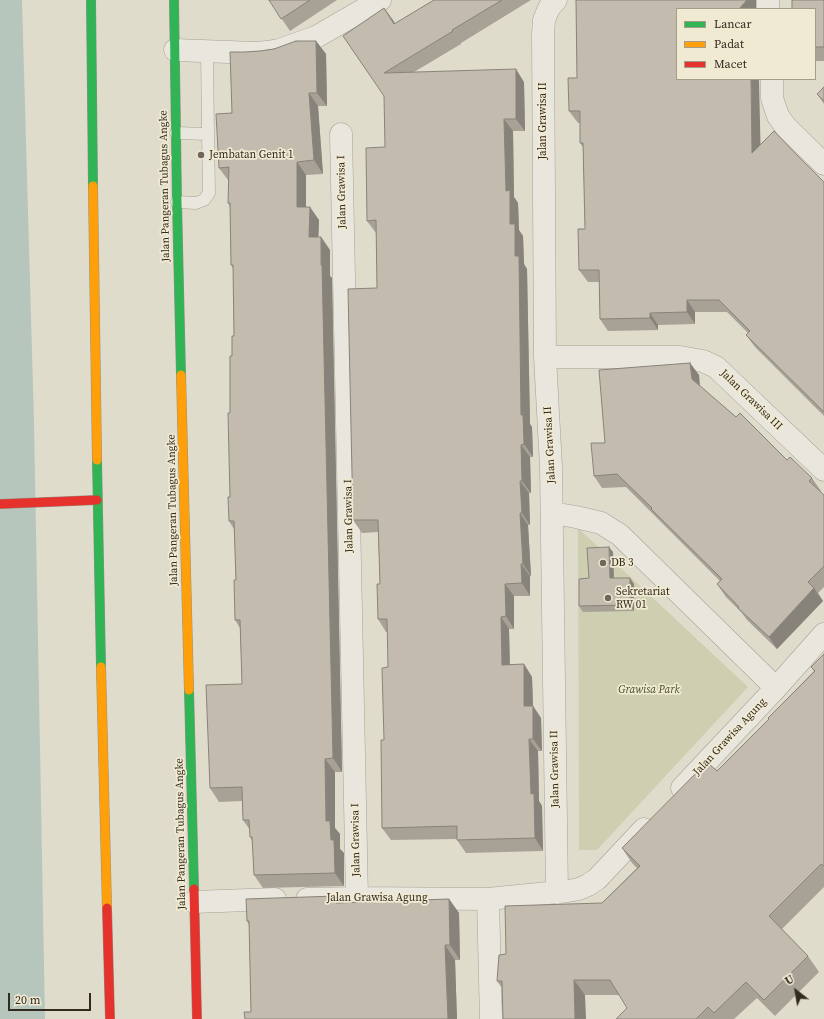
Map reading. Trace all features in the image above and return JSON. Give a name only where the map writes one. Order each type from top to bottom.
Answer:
[{"type":"main road","points":[[91,0],[97,500],[110,1019]]},
{"type":"main road","name":"Jalan Pangeran Tubagus Angke","points":[[174,0],[177,202],[197,1019]]},
{"type":"main road","points":[[0,504],[97,500]]},
{"type":"street","points":[[175,50],[255,53],[279,50],[316,37],[380,0]]},
{"type":"street","name":"Jalan Grawisa II","points":[[556,0],[544,20],[543,35],[545,357],[552,467],[557,893]]},
{"type":"street","points":[[772,80],[772,98],[778,116],[786,127],[824,164]]},
{"type":"street","name":"Jalan Grawisa I","points":[[341,134],[357,898]]},
{"type":"street","name":"Jalan Grawisa III","points":[[545,357],[680,357],[703,361],[716,367],[824,470]]},
{"type":"street","points":[[552,513],[601,523],[620,535],[776,688]]},
{"type":"street","name":"Jalan Grawisa Agung","points":[[194,902],[357,898],[488,899],[557,893],[578,889],[588,885],[597,879],[776,688],[824,634]]},
{"type":"street","points":[[488,899],[491,1019]]},
{"type":"lane","points":[[177,202],[196,203],[204,200],[209,192],[206,51]]},
{"type":"lane","points":[[176,133],[208,134]]},
{"type":"green space","name":"Grawisa Park","points":[[578,528],[748,687],[597,850],[579,850]]},
{"type":"shaded area","points":[[0,0],[22,0],[34,422],[45,1019],[0,1019]]},
{"type":"building","points":[[269,0],[310,0],[281,19]]},
{"type":"building","points":[[434,0],[502,0],[384,73],[516,69],[516,119],[504,119],[506,191],[510,190],[510,224],[515,224],[515,256],[519,256],[521,415],[523,415],[524,444],[521,445],[522,481],[520,481],[523,564],[521,564],[522,583],[505,584],[506,616],[501,617],[502,665],[524,664],[524,706],[533,706],[533,739],[529,739],[531,794],[534,793],[535,838],[457,840],[457,826],[382,828],[381,740],[384,740],[382,668],[388,667],[387,619],[378,619],[377,584],[380,584],[378,520],[353,520],[348,289],[377,288],[376,220],[367,221],[366,148],[385,147],[384,96],[343,36],[384,8],[394,24]]},
{"type":"building","points":[[576,0],[747,0],[740,8],[676,8],[676,80],[751,80],[752,153],[774,131],[824,182],[824,412],[746,335],[750,331],[719,300],[687,300],[687,312],[650,313],[650,318],[600,319],[599,270],[579,270],[578,229],[585,229],[583,143],[580,143],[580,111],[569,111],[568,78],[577,78]]},
{"type":"building","points":[[792,0],[824,0],[824,47],[816,47],[816,8],[792,8]]},
{"type":"building","points":[[296,41],[316,41],[317,93],[309,93],[314,160],[297,162],[297,207],[310,207],[309,237],[321,237],[333,758],[325,759],[326,821],[330,821],[331,840],[334,840],[335,873],[254,875],[252,837],[250,837],[249,820],[243,820],[242,787],[210,788],[206,685],[242,684],[240,620],[235,620],[234,580],[236,580],[234,521],[229,521],[228,497],[230,497],[228,413],[230,413],[230,356],[232,356],[232,336],[234,336],[233,265],[231,265],[230,203],[228,203],[229,167],[219,168],[216,114],[232,113],[230,52],[274,49]]},
{"type":"building","points":[[824,87],[824,101],[817,94]]},
{"type":"building","points":[[690,363],[692,379],[736,417],[740,413],[787,460],[790,457],[812,478],[809,481],[824,495],[824,566],[808,582],[814,588],[769,637],[738,608],[739,607],[717,584],[722,579],[617,474],[594,476],[591,443],[605,443],[599,370]]},
{"type":"building","points":[[609,547],[610,578],[630,578],[630,605],[579,606],[579,579],[589,578],[587,548]]},
{"type":"building","points":[[824,654],[824,866],[821,864],[769,916],[808,956],[764,1000],[746,982],[714,1013],[708,1007],[696,1019],[616,1019],[627,1008],[610,980],[574,980],[575,1019],[503,1019],[502,981],[497,981],[499,955],[506,954],[505,906],[602,903],[640,866],[622,848],[707,762],[717,771],[815,671],[811,667]]},
{"type":"building","points":[[336,896],[336,903],[449,899],[450,945],[445,945],[448,1019],[245,1019],[244,1012],[251,1012],[249,921],[247,921],[246,899]]},
{"type":"traffic: fast","points":[[91,0],[93,186]]},
{"type":"traffic: fast","points":[[174,0],[181,375]]},
{"type":"traffic: fast","points":[[97,460],[101,667]]},
{"type":"traffic: fast","points":[[189,690],[194,889]]},
{"type":"traffic: slow","points":[[93,186],[97,460]]},
{"type":"traffic: slow","points":[[181,375],[189,690]]},
{"type":"traffic: slow","points":[[101,667],[107,908]]},
{"type":"traffic: jam","points":[[0,504],[97,500]]},
{"type":"traffic: jam","points":[[194,889],[197,1019]]},
{"type":"traffic: jam","points":[[107,908],[110,1019]]},
{"type":"place","name":"Jembatan Genit 1","points":[[201,155]]},
{"type":"place","name":"DB 3","points":[[603,563]]},
{"type":"place","name":"Sekretariat RW 01","points":[[608,598]]}]
